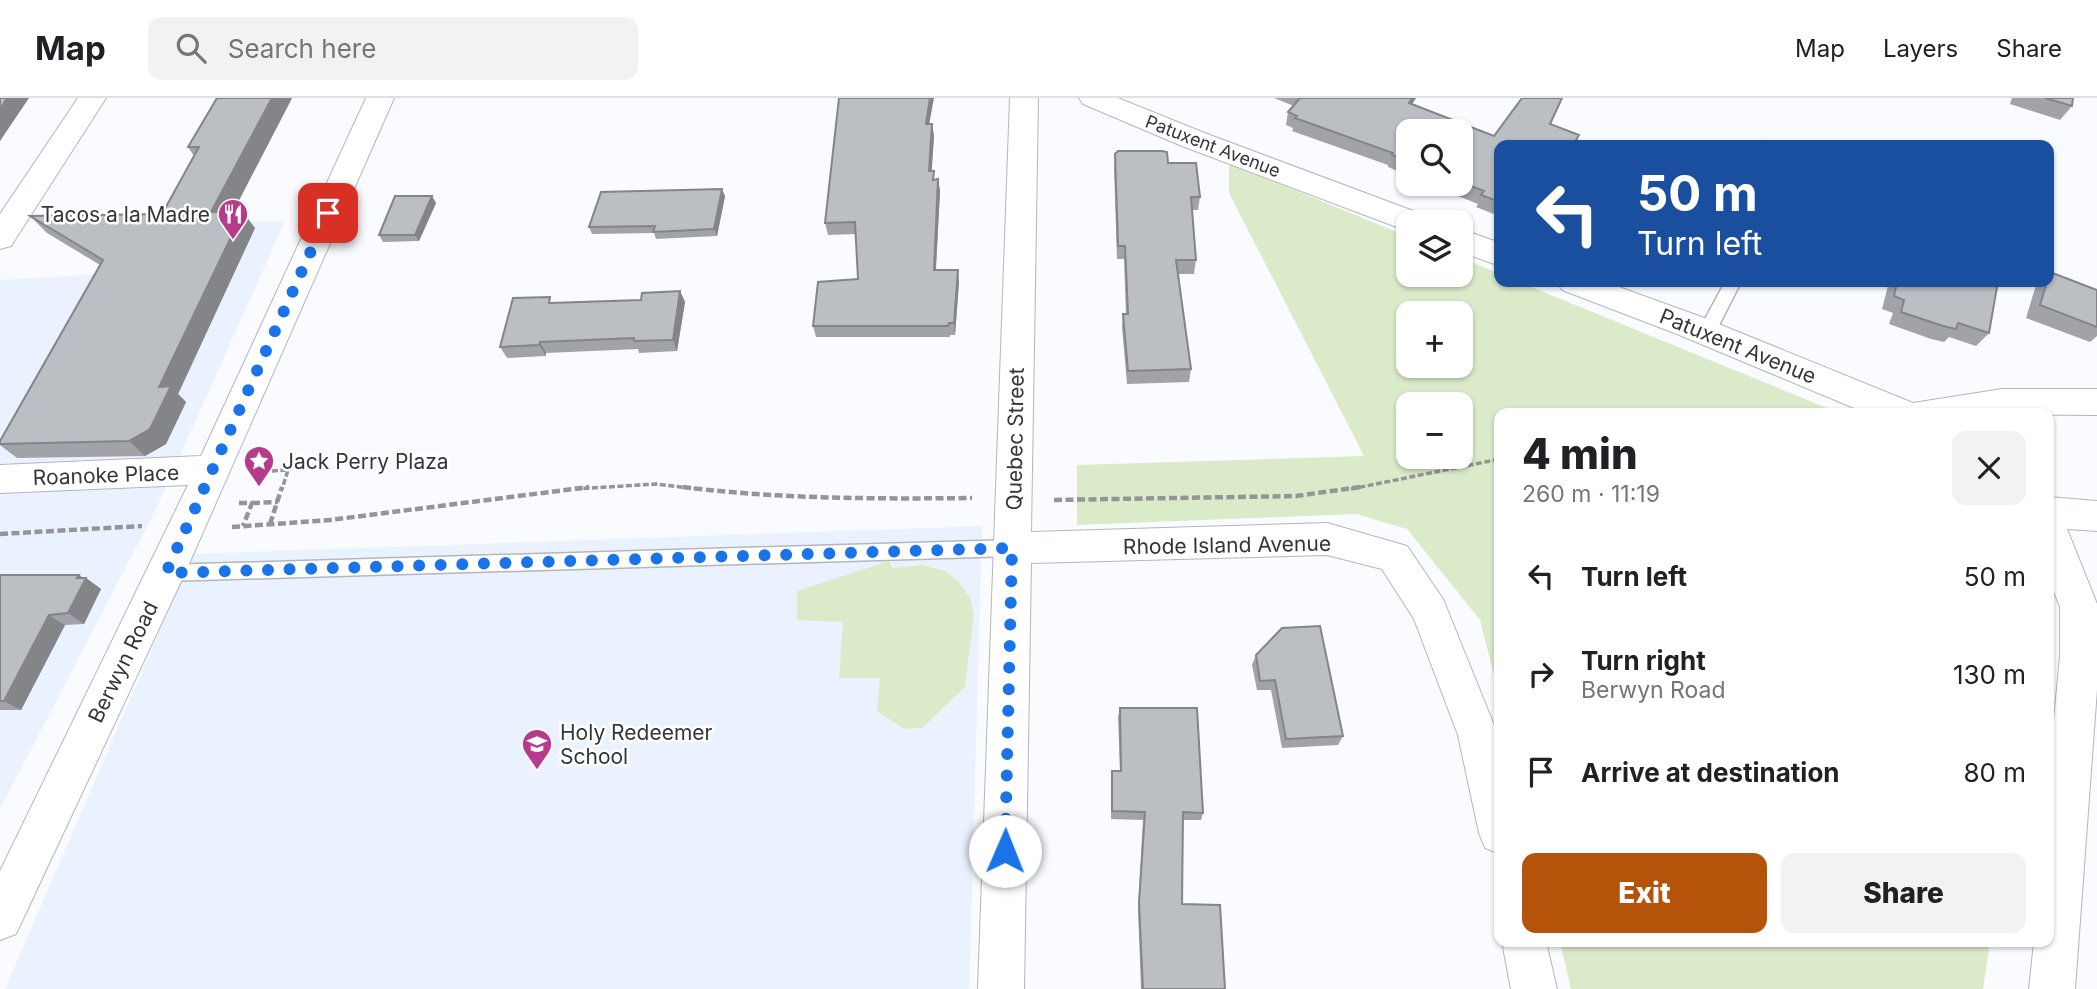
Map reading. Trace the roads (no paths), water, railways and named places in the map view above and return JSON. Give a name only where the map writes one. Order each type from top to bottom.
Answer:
[{"type":"street","points":[[0,238],[92,98]]},
{"type":"street","name":"Berwyn Road","points":[[0,918],[166,573],[234,480],[380,98]]},
{"type":"street","name":"Quebec Street","points":[[1001,989],[1024,98]]},
{"type":"street","name":"Patuxent Avenue","points":[[1093,98],[1192,139],[1396,216]]},
{"type":"street","points":[[1473,245],[1494,253]]},
{"type":"street","name":"Patuxent Avenue","points":[[1586,287],[1707,332],[1889,408]]},
{"type":"street","points":[[1960,408],[2003,402],[2097,402]]},
{"type":"street","name":"Roanoke Place","points":[[0,479],[234,480]]},
{"type":"street","points":[[2054,512],[2097,516]]},
{"type":"street","name":"Rhode Island Avenue","points":[[1012,548],[1327,539],[1394,557],[1430,611],[1473,723],[1494,809]]},
{"type":"street","points":[[2052,989],[2080,655],[2080,607],[2054,542]]},
{"type":"street","points":[[1525,947],[1534,989]]},
{"type":"lane","points":[[1707,332],[1730,287]]},
{"type":"lane","points":[[166,573],[1012,548]]},
{"type":"place","name":"Tacos a la Madre","points":[[233,241]]},
{"type":"place","name":"Jack Perry Plaza","points":[[259,488]]},
{"type":"place","name":"Holy Redeemer School","points":[[537,771]]}]
